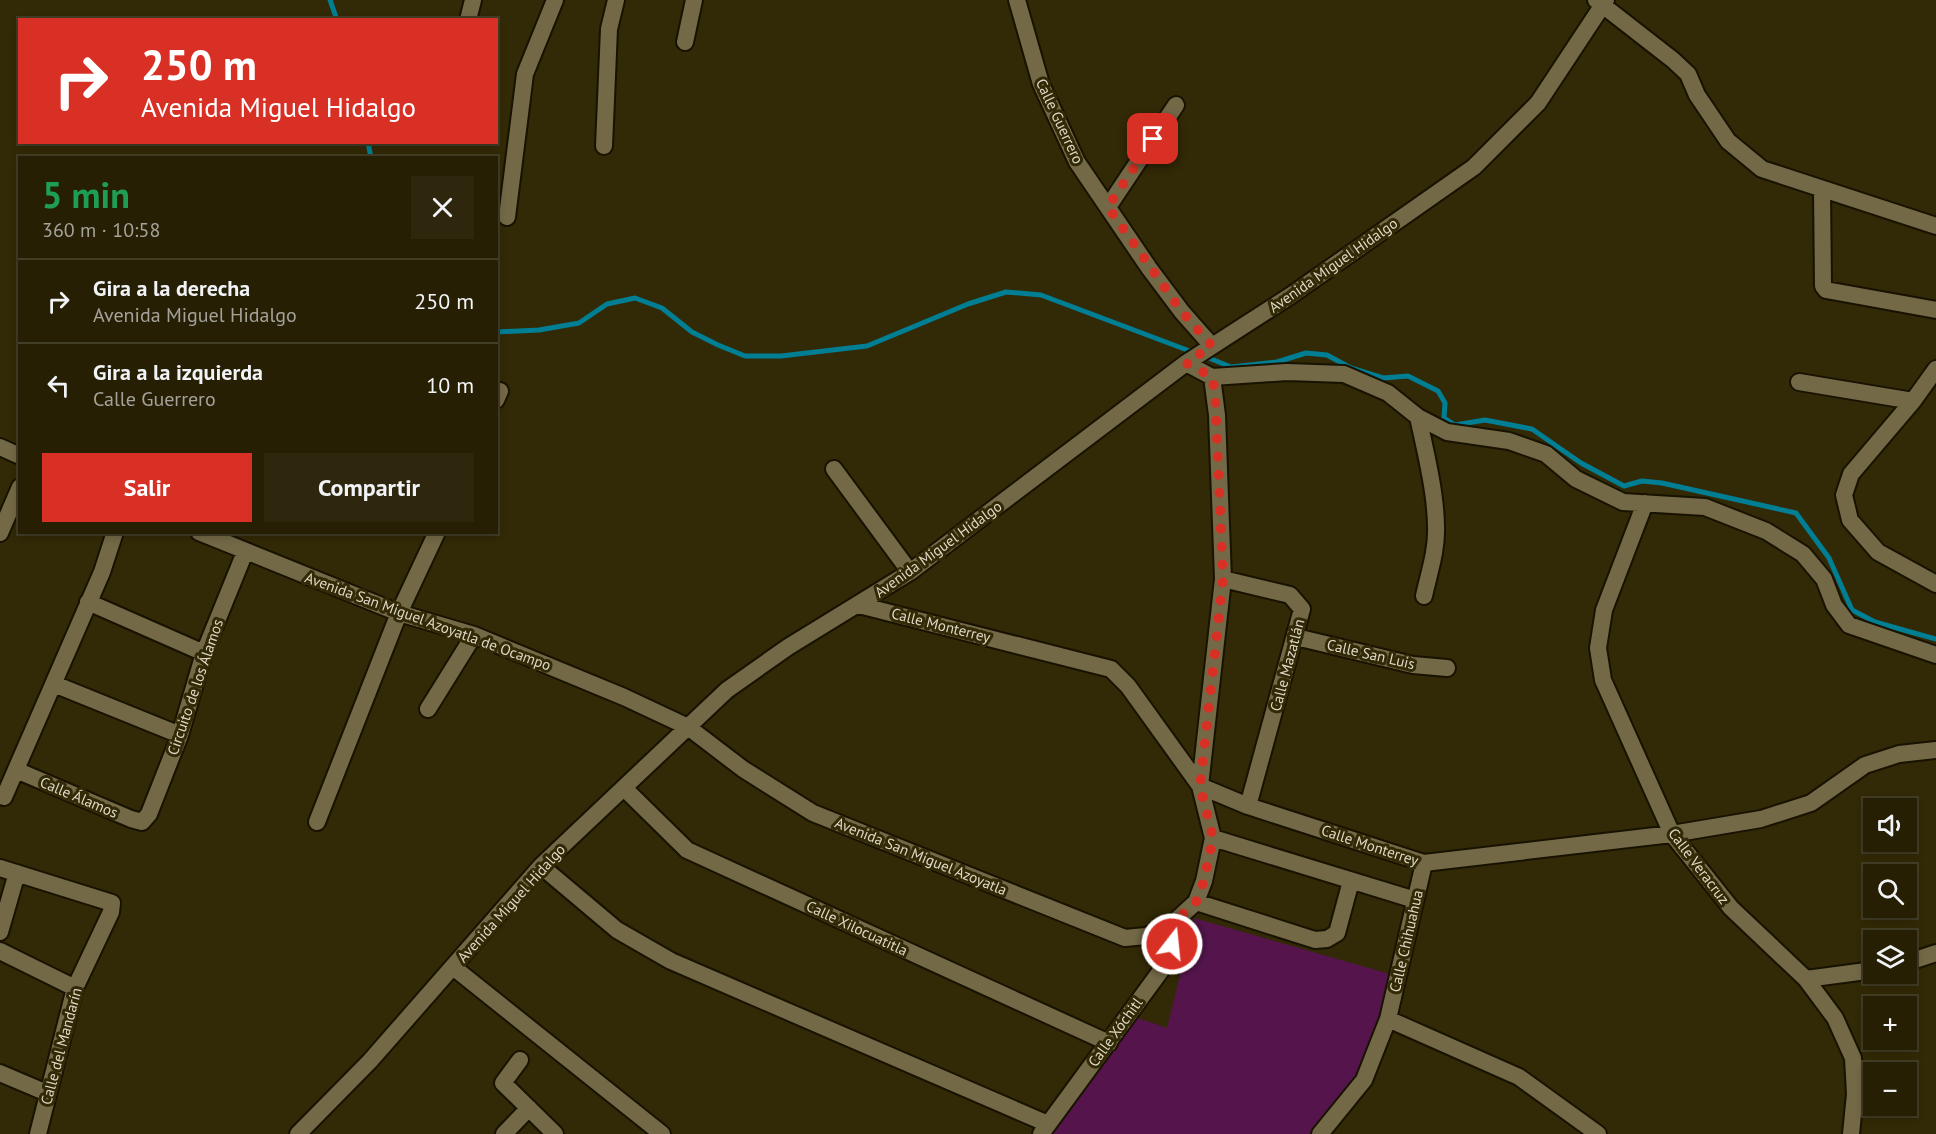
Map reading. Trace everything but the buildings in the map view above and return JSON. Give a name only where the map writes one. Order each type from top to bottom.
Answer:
[{"type":"street","points":[[468,18],[473,0]]},
{"type":"street","points":[[507,217],[525,74],[555,0]]},
{"type":"street","points":[[604,146],[609,29],[616,0]]},
{"type":"street","points":[[685,42],[694,0]]},
{"type":"street","name":"Calle Guerrero","points":[[1017,0],[1041,84],[1077,162],[1182,312],[1212,346]]},
{"type":"street","points":[[1601,2],[1688,74],[1697,95],[1728,141],[1762,169],[1936,226]]},
{"type":"street","name":"Avenida Miguel Hidalgo","points":[[298,1134],[370,1060],[540,866],[736,684],[788,647],[910,572],[1186,363],[1290,296],[1474,167],[1538,103],[1601,2]]},
{"type":"street","points":[[1108,207],[1176,105]]},
{"type":"street","points":[[1822,190],[1823,286],[1826,290],[1936,310]]},
{"type":"street","points":[[1186,363],[1212,377],[1287,372],[1344,374],[1388,393],[1418,417],[1447,432],[1509,441],[1546,454],[1576,478],[1623,502],[1705,507],[1766,531],[1803,554],[1824,579],[1834,605],[1849,626],[1936,655]]},
{"type":"street","points":[[1936,369],[1913,401],[1851,474],[1844,495],[1850,520],[1878,552],[1936,584]]},
{"type":"street","points":[[1172,924],[1196,902],[1204,881],[1213,838],[1200,786],[1223,579],[1217,415],[1212,377]]},
{"type":"street","points":[[1799,382],[1913,401]]},
{"type":"street","points":[[1418,417],[1427,458],[1436,526],[1434,552],[1424,596]]},
{"type":"street","points":[[0,447],[18,455]]},
{"type":"street","points":[[834,469],[910,572]]},
{"type":"street","points":[[1,529],[18,491]]},
{"type":"street","name":"Calle Veracruz","points":[[1645,503],[1604,610],[1598,648],[1603,681],[1672,834],[1731,908],[1806,979],[1835,1018],[1853,1058],[1855,1094],[1851,1134]]},
{"type":"street","points":[[4,797],[102,572],[114,534]]},
{"type":"street","name":"Avenida San Miguel Azoyatla de Ocampo","points":[[204,534],[399,613],[474,635],[624,697],[688,727]]},
{"type":"street","points":[[317,822],[399,613],[436,534]]},
{"type":"street","name":"Circuito de los Álamos","points":[[142,822],[149,814],[180,735],[204,653],[245,552]]},
{"type":"street","name":"Calle Mazatlán","points":[[1223,579],[1290,595],[1302,609],[1296,638],[1248,806]]},
{"type":"street","points":[[88,602],[204,653]]},
{"type":"street","name":"Calle Monterrey","points":[[859,605],[1111,669],[1128,686],[1200,786],[1248,806],[1424,863],[1672,834],[1761,819],[1811,803],[1865,765],[1899,754],[1936,750]]},
{"type":"street","points":[[428,709],[474,635]]},
{"type":"street","name":"Calle San Luis","points":[[1296,638],[1413,665],[1447,668]]},
{"type":"street","points":[[54,684],[180,735]]},
{"type":"street","name":"Avenida San Miguel Azoyatla","points":[[688,727],[743,769],[813,813],[1125,938],[1146,936],[1172,924]]},
{"type":"street","name":"Calle Álamos","points":[[16,770],[142,822]]},
{"type":"street","name":"Calle Xilocuatitla","points":[[624,788],[687,850],[1109,1043]]},
{"type":"street","points":[[1213,838],[1415,900]]},
{"type":"street","name":"Calle Chihuahua","points":[[1320,1134],[1364,1080],[1388,1019],[1424,863]]},
{"type":"street","points":[[540,866],[617,930],[671,961],[1044,1129]]},
{"type":"street","name":"Calle del Mandarín","points":[[0,868],[112,903],[111,912],[75,988],[38,1134]]},
{"type":"street","points":[[0,932],[17,873]]},
{"type":"street","points":[[1196,902],[1316,940],[1327,939],[1336,933],[1351,881]]},
{"type":"street","name":"Calle Xóchitl","points":[[1044,1129],[1165,965],[1172,944],[1172,924]]},
{"type":"street","points":[[0,951],[75,988]]},
{"type":"street","points":[[1917,959],[1936,953]]},
{"type":"street","points":[[453,967],[662,1134]]},
{"type":"street","points":[[1806,979],[1863,971]]},
{"type":"street","points":[[1388,1019],[1520,1077],[1598,1134]]},
{"type":"street","points":[[520,1060],[503,1083],[555,1134]]},
{"type":"street","points":[[0,1073],[47,1093]]},
{"type":"street","points":[[504,1134],[530,1108]]},
{"type":"shaded area","points":[[1194,918],[1397,976],[1358,1084],[1350,1087],[1310,1134],[1049,1134],[1135,1017],[1167,1028]]},
{"type":"waterway","points":[[330,0],[336,18]]},
{"type":"waterway","points":[[368,144],[371,156]]},
{"type":"waterway","points":[[498,332],[539,330],[579,323],[607,304],[635,298],[662,308],[692,332],[745,356],[781,356],[867,346],[968,304],[1006,292],[1041,295],[1195,353]]},
{"type":"waterway","points":[[1204,356],[1231,367],[1277,362],[1306,353],[1327,355],[1351,368],[1383,378],[1408,376],[1438,391],[1445,403],[1444,418],[1455,425],[1485,420],[1532,429],[1581,463],[1624,486],[1642,481],[1662,483],[1796,513],[1829,558],[1852,610],[1875,622],[1936,639]]},
{"type":"route","points":[[1153,139],[1108,207],[1149,268],[1182,312],[1212,346],[1186,363],[1212,377],[1215,392],[1223,579],[1200,786],[1213,838],[1204,881],[1196,902],[1172,924],[1172,944]]}]
